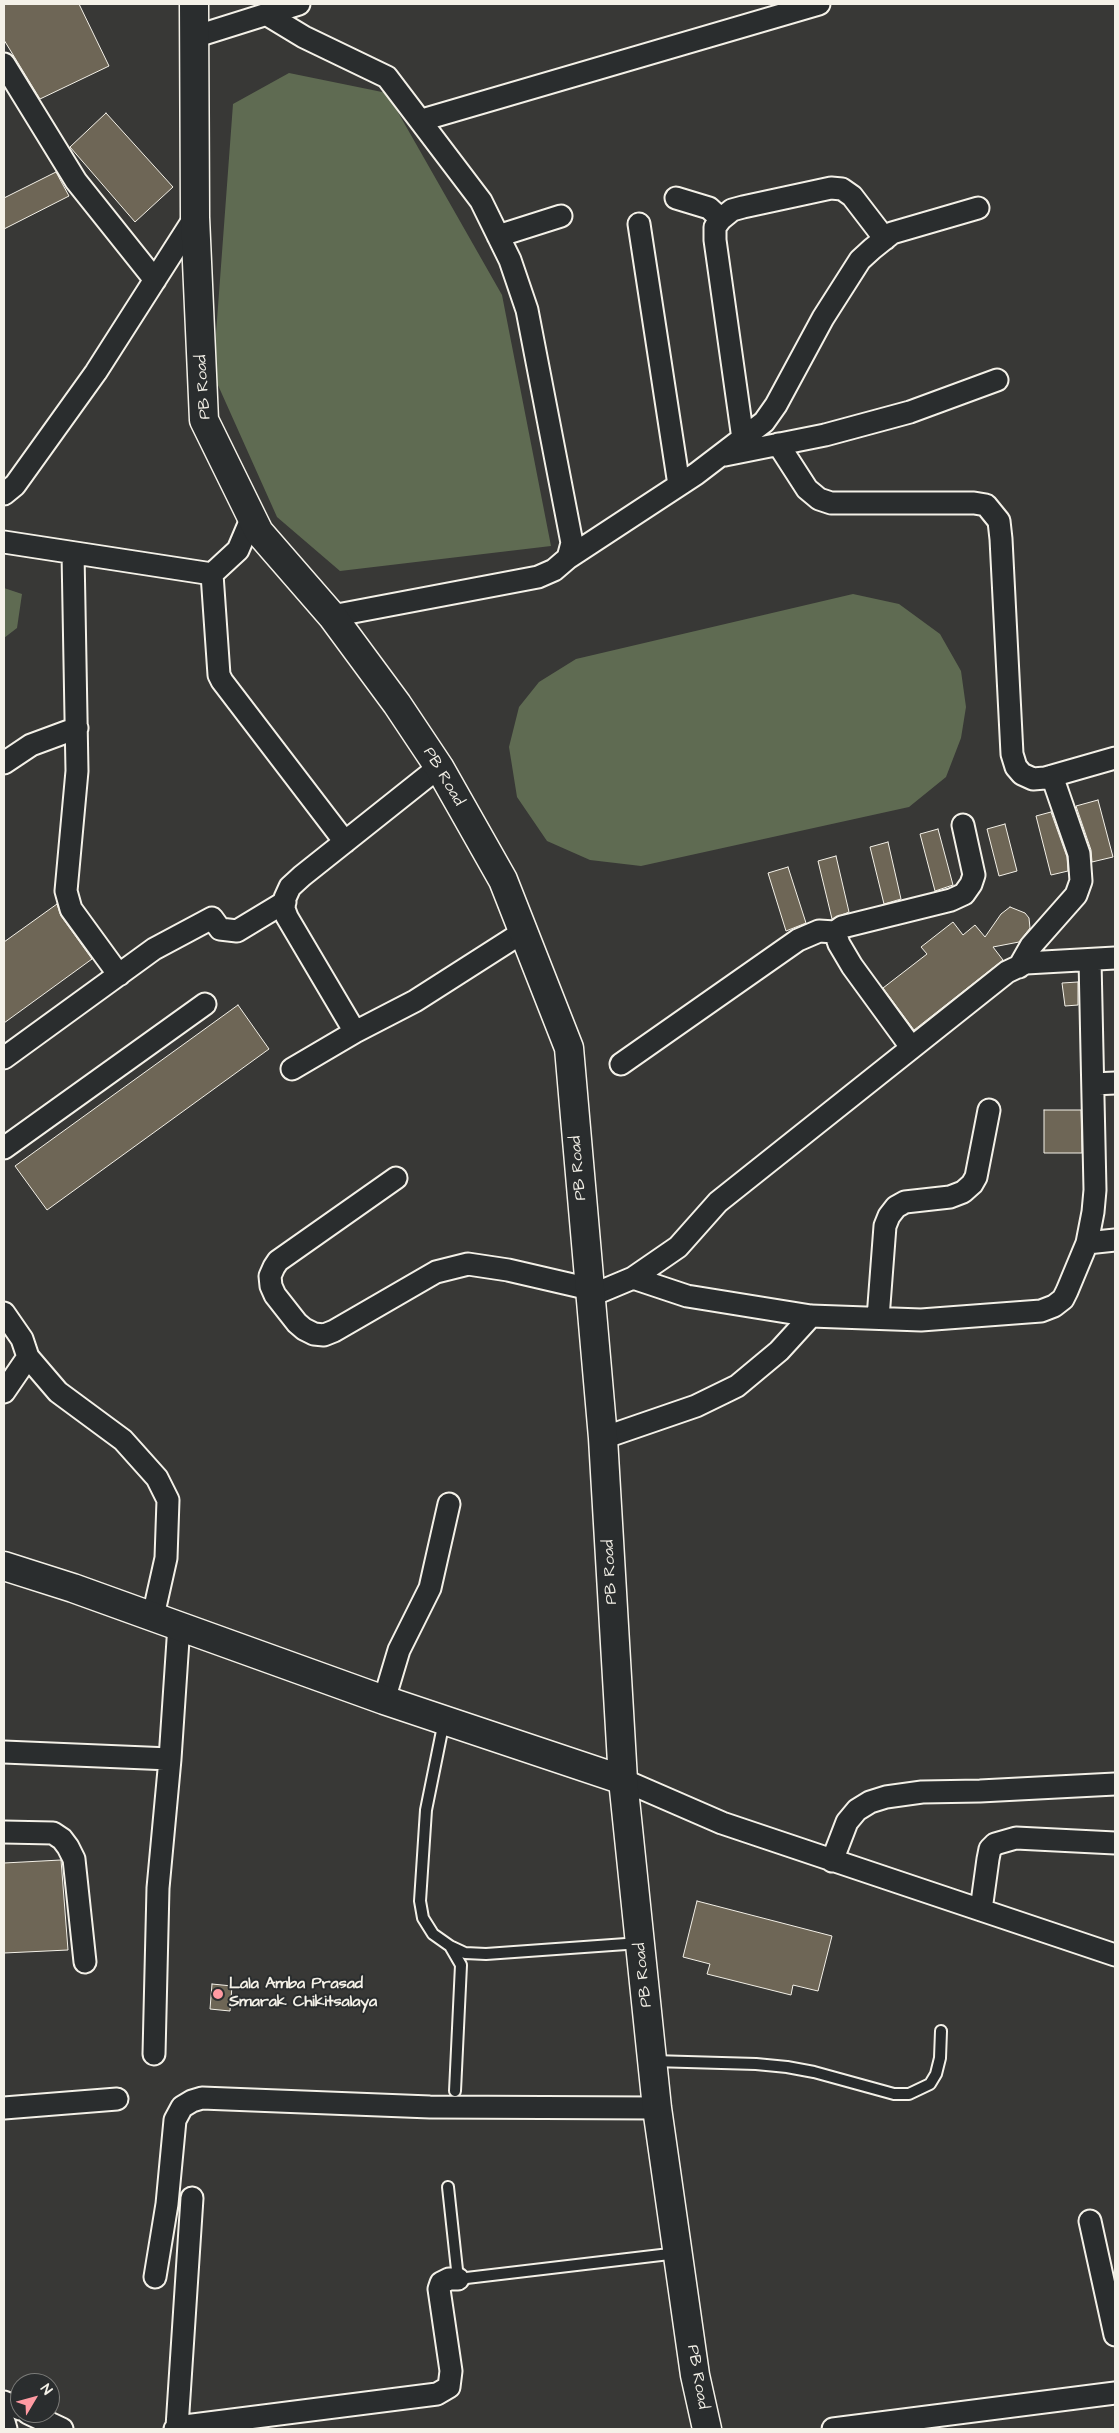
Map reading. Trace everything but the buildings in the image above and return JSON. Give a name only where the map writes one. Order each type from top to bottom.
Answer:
[{"type":"street","name":"PB Road","points":[[194,4],[196,217],[204,420],[259,532],[332,616],[397,704],[439,767],[502,880],[569,1048],[602,1438],[623,1780],[657,2108],[696,2375],[707,2429]]},
{"type":"street","points":[[194,38],[299,4]]},
{"type":"street","points":[[422,120],[819,4]]},
{"type":"street","points":[[266,14],[304,37],[387,77],[422,120],[481,201],[510,260],[527,310],[572,543],[568,558]]},
{"type":"street","points":[[4,64],[76,181],[155,280]]},
{"type":"street","points":[[743,439],[715,240],[715,228],[721,219],[732,210],[743,207],[831,188],[842,189],[852,196],[885,239]]},
{"type":"street","points":[[676,198],[709,208],[721,219]]},
{"type":"street","points":[[332,616],[538,577],[554,570],[568,558],[679,485],[764,422],[776,405],[823,318],[860,260],[892,233],[978,208]]},
{"type":"street","points":[[498,236],[561,216]]},
{"type":"street","points":[[4,494],[15,485],[96,372],[196,217]]},
{"type":"street","points":[[639,224],[679,485]]},
{"type":"street","points":[[720,456],[825,435],[910,412],[997,380]]},
{"type":"street","points":[[778,444],[807,489],[819,499],[831,503],[974,503],[986,505],[999,521],[1012,754],[1016,767],[1022,774],[1032,779],[1052,776],[1115,758]]},
{"type":"street","points":[[212,574],[238,550],[252,517]]},
{"type":"street","points":[[4,542],[212,574]]},
{"type":"street","points":[[73,553],[77,771],[66,890],[71,909],[119,975]]},
{"type":"street","points":[[212,574],[219,674],[222,681],[345,842]]},
{"type":"street","points":[[4,763],[31,744],[77,728]]},
{"type":"street","points":[[355,1032],[287,917],[284,909],[285,902],[290,887],[439,767]]},
{"type":"street","points":[[1019,967],[1032,946],[1076,895],[1082,881],[1079,854],[1052,776]]},
{"type":"street","points":[[621,1064],[798,940],[819,931],[835,932],[842,927],[951,900],[964,894],[971,884],[974,875],[963,824]]},
{"type":"street","points":[[4,1058],[154,949],[212,918],[220,929],[237,931],[285,902]]},
{"type":"street","points":[[292,1069],[355,1032],[415,1001],[523,932]]},
{"type":"street","points":[[835,932],[839,944],[852,966],[911,1047]]},
{"type":"street","points":[[396,1178],[278,1261],[274,1267],[270,1276],[275,1295],[297,1324],[304,1329],[314,1334],[324,1335],[436,1272],[468,1264],[508,1270],[590,1292],[633,1278],[678,1247],[718,1202],[1007,972],[1040,962],[1115,958]]},
{"type":"street","points":[[633,1278],[687,1296],[811,1316],[922,1320],[1041,1311],[1054,1306],[1063,1299],[1087,1243],[1095,1190],[1090,960]]},
{"type":"street","points":[[4,1148],[205,1004]]},
{"type":"street","points":[[1093,1084],[1115,1083]]},
{"type":"street","points":[[878,1318],[885,1226],[889,1216],[896,1207],[905,1202],[950,1197],[963,1192],[972,1184],[976,1176],[989,1110]]},
{"type":"street","points":[[1087,1243],[1115,1240]]},
{"type":"street","points":[[4,1313],[22,1339],[28,1357],[58,1392],[123,1440],[157,1478],[168,1500],[166,1558],[153,1616]]},
{"type":"street","points":[[602,1438],[703,1404],[737,1386],[779,1351],[811,1316]]},
{"type":"street","points":[[4,1392],[28,1357]]},
{"type":"street","points":[[384,1700],[406,1632],[420,1611],[430,1588],[449,1504]]},
{"type":"street","points":[[4,1566],[179,1625],[384,1700],[623,1780],[722,1823],[1115,1955]]},
{"type":"street","points":[[154,2054],[158,1888],[170,1759],[179,1625]]},
{"type":"street","points":[[4,1752],[170,1759]]},
{"type":"street","points":[[832,1861],[847,1822],[857,1810],[870,1802],[886,1797],[922,1792],[1115,1784]]},
{"type":"street","points":[[4,1832],[53,1833],[62,1839],[68,1847],[74,1859],[85,1962]]},
{"type":"street","points":[[982,1910],[988,1859],[990,1849],[995,1844],[1016,1838],[1115,1843]]},
{"type":"street","points":[[155,2276],[168,2204],[175,2120],[182,2107],[192,2101],[202,2098],[430,2107],[657,2108]]},
{"type":"street","points":[[4,2108],[117,2099]]},
{"type":"street","points":[[192,2198],[176,2428],[437,2394],[449,2387],[451,2372],[439,2289],[442,2283],[449,2279],[458,2279]]},
{"type":"street","points":[[1090,2221],[1111,2291],[1115,2335]]},
{"type":"street","points":[[833,2429],[1115,2393]]},
{"type":"street","points":[[4,2422],[6,2429]]},
{"type":"street","points":[[49,2423],[62,2429]]},
{"type":"lane","points":[[444,1720],[426,1810],[420,1900],[423,1918],[433,1934],[450,1946],[465,1953],[486,1954],[640,1942]]},
{"type":"lane","points":[[450,1946],[461,1965],[455,2091]]},
{"type":"lane","points":[[652,2061],[756,2064],[787,2067],[814,2072],[894,2094],[909,2094],[930,2084],[936,2074],[940,2058],[941,2032]]},
{"type":"lane","points":[[448,2187],[458,2279],[678,2253]]},
{"type":"green space","points":[[289,73],[387,93],[502,295],[551,546],[340,571],[277,517],[213,374],[233,104]]},
{"type":"green space","points":[[4,588],[22,594],[17,628],[4,638]]},
{"type":"green space","points":[[853,594],[899,604],[940,634],[961,671],[966,707],[961,738],[946,777],[909,807],[641,866],[590,860],[547,841],[517,797],[509,747],[519,707],[539,682],[576,659]]},
{"type":"place","name":"Lala Amba Prasad Smarak Chikitsalaya","points":[[218,1994]]}]
